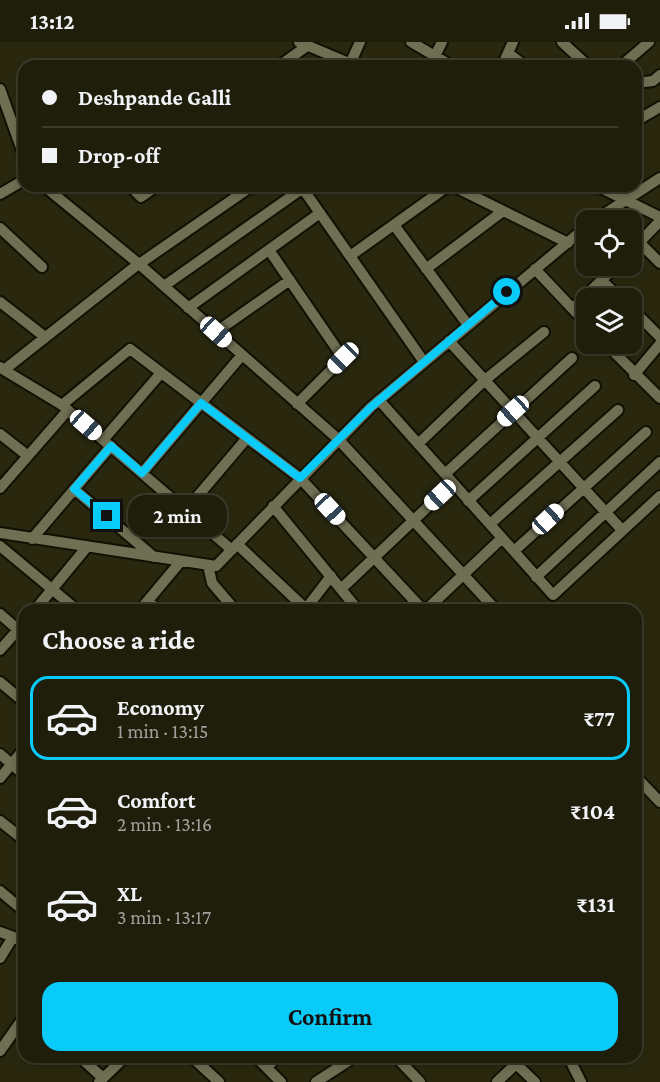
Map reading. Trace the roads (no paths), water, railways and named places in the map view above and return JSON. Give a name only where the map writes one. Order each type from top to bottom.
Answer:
[{"type":"street","points":[[355,60],[360,42]]},
{"type":"street","points":[[411,42],[432,60]]},
{"type":"street","points":[[433,60],[442,42]]},
{"type":"street","points":[[505,60],[513,42]]},
{"type":"street","points":[[562,42],[578,60]]},
{"type":"street","points":[[628,60],[649,42]]},
{"type":"street","points":[[286,60],[303,44],[341,60]]},
{"type":"street","points":[[508,53],[517,60]]},
{"type":"street","points":[[642,82],[653,81],[660,75]]},
{"type":"street","points":[[0,89],[18,139]]},
{"type":"street","points":[[642,118],[660,107]]},
{"type":"street","points":[[0,123],[10,117]]},
{"type":"street","points":[[642,188],[660,178]]},
{"type":"street","points":[[0,194],[18,184]]},
{"type":"street","points":[[51,192],[139,264],[338,439],[491,604]]},
{"type":"street","points":[[136,192],[141,197],[148,192]]},
{"type":"street","points":[[243,192],[139,264],[2,369],[65,407],[299,604]]},
{"type":"street","points":[[164,286],[295,192]]},
{"type":"street","points":[[305,192],[424,362]]},
{"type":"street","points":[[350,256],[440,192]]},
{"type":"street","points":[[465,192],[568,243]]},
{"type":"street","points":[[609,192],[660,219],[642,238]]},
{"type":"street","points":[[621,192],[622,199]]},
{"type":"street","points":[[608,210],[635,192]]},
{"type":"street","points":[[426,269],[503,211]]},
{"type":"street","points":[[188,308],[320,213]]},
{"type":"street","points":[[394,225],[468,325]]},
{"type":"street","points":[[0,228],[42,267]]},
{"type":"street","points":[[230,604],[212,583],[212,566],[234,547],[338,439],[379,400],[576,236]]},
{"type":"street","points":[[269,250],[343,358],[297,404]]},
{"type":"street","points":[[642,251],[660,263]]},
{"type":"street","points":[[535,269],[576,311]]},
{"type":"street","points":[[573,308],[605,276]]},
{"type":"street","points":[[216,332],[290,280]]},
{"type":"street","points":[[601,280],[609,288]]},
{"type":"street","points":[[0,302],[45,337]]},
{"type":"street","points":[[634,375],[659,344],[642,322]]},
{"type":"street","points":[[418,444],[485,380],[544,332]]},
{"type":"street","points":[[449,341],[621,530]]},
{"type":"street","points":[[0,488],[28,456],[65,407],[130,349],[300,478],[419,604]]},
{"type":"street","points":[[615,354],[660,398]]},
{"type":"street","points":[[142,473],[242,355]]},
{"type":"street","points":[[445,474],[572,358]]},
{"type":"street","points":[[32,539],[74,489],[161,373]]},
{"type":"street","points":[[468,501],[595,386]]},
{"type":"street","points":[[379,400],[553,595],[660,496]]},
{"type":"street","points":[[490,524],[618,410]]},
{"type":"street","points":[[514,551],[582,487],[646,432]]},
{"type":"street","points":[[0,434],[28,456]]},
{"type":"street","points":[[186,510],[247,438]]},
{"type":"street","points":[[536,577],[660,462]]},
{"type":"street","points":[[341,589],[453,483]]},
{"type":"street","points":[[74,489],[155,558]]},
{"type":"street","points":[[273,506],[353,604]]},
{"type":"street","points":[[0,533],[212,566]]},
{"type":"street","points":[[432,604],[502,538]]},
{"type":"street","points":[[0,546],[70,604]]},
{"type":"street","points":[[39,604],[86,548]]},
{"type":"street","points":[[145,604],[181,561]]},
{"type":"street","points":[[310,604],[331,576]]},
{"type":"street","points":[[148,601],[151,604]]},
{"type":"street","points":[[0,614],[18,626]]},
{"type":"street","points":[[0,650],[18,633]]},
{"type":"street","points":[[0,682],[18,697]]},
{"type":"street","points":[[0,754],[18,770]]},
{"type":"street","points":[[0,778],[18,756]]},
{"type":"street","points":[[642,783],[660,802]]},
{"type":"street","points":[[0,821],[18,835]]},
{"type":"street","points":[[0,891],[18,906]]},
{"type":"street","points":[[0,932],[18,939]]},
{"type":"street","points":[[0,958],[18,940]]},
{"type":"street","points":[[0,1051],[18,1026]]},
{"type":"street","points":[[86,1063],[101,1080],[119,1063]]},
{"type":"street","points":[[198,1063],[219,1082]]},
{"type":"street","points":[[263,1063],[281,1082]]},
{"type":"street","points":[[267,1067],[271,1063]]},
{"type":"street","points":[[316,1082],[344,1063]]},
{"type":"street","points":[[402,1063],[420,1082]]},
{"type":"street","points":[[497,1082],[511,1063]]},
{"type":"street","points":[[516,1063],[535,1082]]},
{"type":"street","points":[[572,1063],[582,1082]]}]
